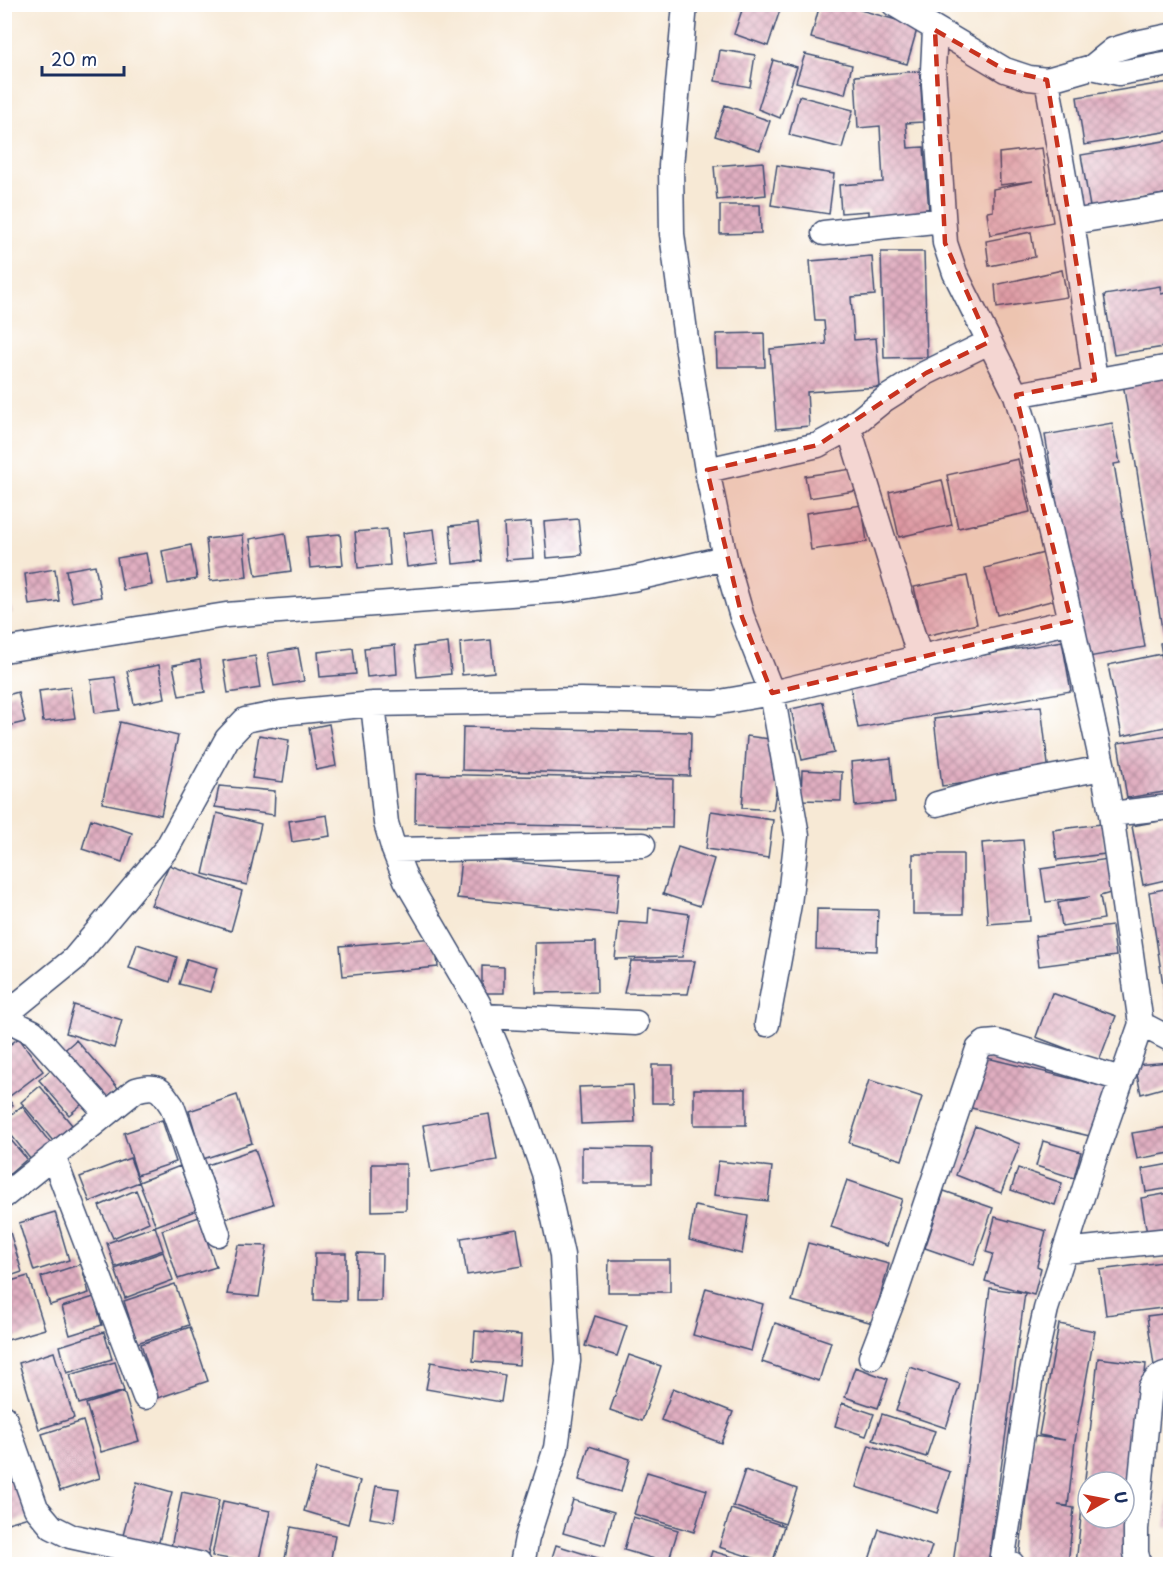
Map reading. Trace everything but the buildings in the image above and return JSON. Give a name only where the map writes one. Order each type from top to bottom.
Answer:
[{"type":"street","points":[[685,4],[671,166],[672,234],[686,339],[707,470],[725,558],[742,617],[772,693],[797,835],[789,904],[767,1024]]},
{"type":"street","points":[[894,4],[1005,70],[1029,78],[1047,80],[1092,67],[1113,50],[1170,36]]},
{"type":"street","points":[[935,30],[933,70],[945,243],[955,273],[1016,395],[1028,434],[1103,768],[1141,1024],[1046,1309],[1031,1376],[1003,1556],[1007,1562],[1012,1564]]},
{"type":"street","points":[[1092,67],[1119,73],[1170,64]]},
{"type":"street","points":[[1047,80],[1072,222],[1095,380]]},
{"type":"street","points":[[1072,222],[1170,206]]},
{"type":"street","points":[[824,233],[943,220]]},
{"type":"street","points":[[707,470],[818,445],[849,428],[885,399],[926,373],[989,342]]},
{"type":"street","points":[[1016,395],[1170,367]]},
{"type":"street","points":[[849,428],[920,658]]},
{"type":"street","points":[[4,650],[226,615],[564,590],[632,579],[725,558]]},
{"type":"street","points":[[106,1113],[33,1032],[4,1017],[74,959],[166,848],[227,739],[245,720],[282,713],[373,704],[581,700],[714,703],[772,693],[1071,621]]},
{"type":"street","points":[[373,704],[386,823],[394,850],[406,880],[483,1016],[517,1095],[544,1173],[562,1255],[568,1361],[556,1448],[527,1538],[522,1564]]},
{"type":"street","points":[[937,804],[996,788],[1103,768]]},
{"type":"street","points":[[1111,814],[1170,807]]},
{"type":"street","points":[[394,850],[643,844]]},
{"type":"street","points":[[483,1016],[636,1023]]},
{"type":"street","points":[[1141,1024],[1170,1040]]},
{"type":"street","points":[[871,1357],[897,1288],[978,1049],[985,1043],[997,1042],[1121,1079]]},
{"type":"street","points":[[4,1196],[136,1090],[148,1086],[157,1088],[164,1094],[171,1106],[218,1234]]},
{"type":"street","points":[[53,1156],[145,1397]]},
{"type":"street","points":[[1065,1251],[1170,1240]]},
{"type":"street","points":[[1140,1564],[1136,1553],[1136,1529],[1150,1388],[1156,1378],[1170,1373]]},
{"type":"street","points":[[4,1417],[36,1508],[52,1527],[70,1536],[198,1564]]},
{"type":"highlighted area","points":[[935,30],[1005,70],[1047,80],[1095,380],[1016,395],[1071,621],[772,693],[742,617],[707,470],[818,445],[926,373],[989,342],[945,243]]}]
